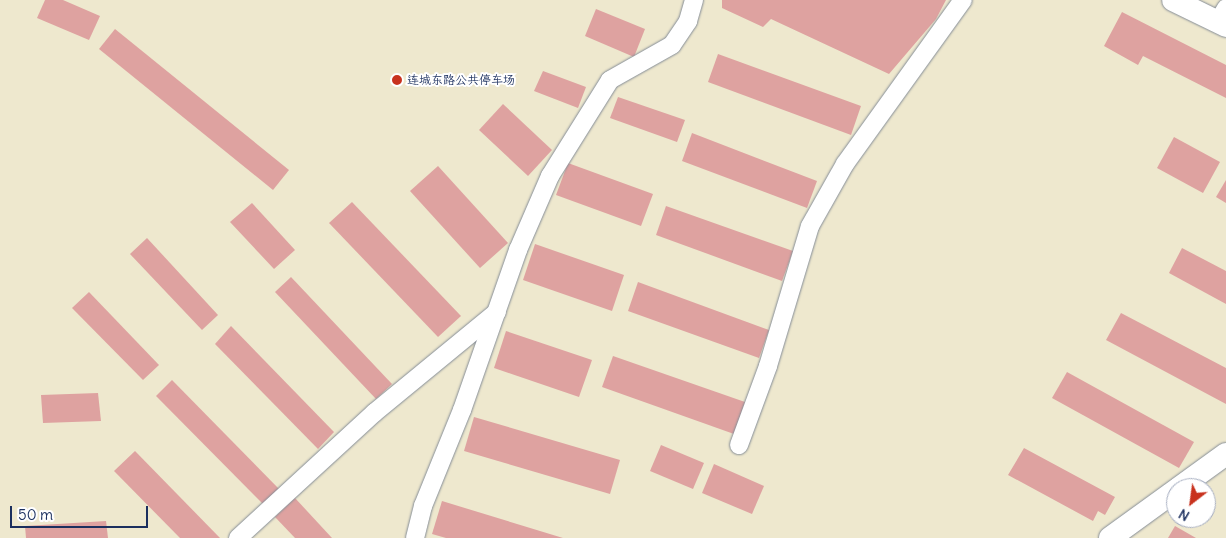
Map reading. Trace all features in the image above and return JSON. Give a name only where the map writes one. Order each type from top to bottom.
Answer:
[{"type":"main road","points":[[1172,0],[1223,19]]},
{"type":"main road","points":[[1193,478],[1226,454]]},
{"type":"main road","points":[[1110,538],[1166,497]]},
{"type":"lane","points":[[416,538],[423,506],[462,410],[518,250],[550,176],[610,80],[672,45],[688,22],[694,0]]},
{"type":"lane","points":[[739,445],[768,366],[810,226],[844,164],[963,0]]},
{"type":"lane","points":[[238,538],[374,413],[497,312]]},
{"type":"building","points":[[45,0],[63,0],[100,16],[89,40],[37,18]]},
{"type":"building","points":[[722,0],[946,0],[936,19],[889,74],[771,19],[763,27],[722,8]]},
{"type":"building","points":[[596,9],[645,29],[634,57],[585,36]]},
{"type":"building","points":[[1122,12],[1226,65],[1226,98],[1143,56],[1138,65],[1104,46]]},
{"type":"building","points":[[115,29],[289,170],[273,190],[99,49]]},
{"type":"building","points":[[718,54],[861,106],[851,135],[708,82]]},
{"type":"building","points":[[543,71],[586,87],[578,108],[534,91]]},
{"type":"building","points":[[618,97],[685,120],[677,142],[610,118]]},
{"type":"building","points":[[503,104],[552,150],[528,176],[479,130]]},
{"type":"building","points":[[692,133],[817,181],[807,208],[682,161]]},
{"type":"building","points":[[1174,137],[1220,162],[1203,193],[1157,168]]},
{"type":"building","points":[[568,163],[653,194],[641,226],[556,195]]},
{"type":"building","points":[[438,166],[508,243],[480,268],[410,191]]},
{"type":"building","points":[[1226,180],[1226,203],[1216,197]]},
{"type":"building","points":[[352,202],[461,316],[438,337],[329,223]]},
{"type":"building","points":[[252,203],[295,250],[274,269],[230,222]]},
{"type":"building","points":[[666,206],[793,251],[782,281],[656,235]]},
{"type":"building","points":[[147,238],[218,315],[202,330],[130,254]]},
{"type":"building","points":[[535,244],[624,275],[612,311],[523,280]]},
{"type":"building","points":[[1182,248],[1226,271],[1226,304],[1169,273]]},
{"type":"building","points":[[291,277],[392,384],[376,399],[275,292]]},
{"type":"building","points":[[638,282],[769,330],[759,358],[628,311]]},
{"type":"building","points":[[89,292],[159,365],[143,380],[72,308]]},
{"type":"building","points":[[1121,313],[1226,368],[1226,404],[1106,340]]},
{"type":"building","points":[[231,326],[334,432],[318,449],[215,344]]},
{"type":"building","points":[[506,331],[592,360],[579,397],[494,368]]},
{"type":"building","points":[[613,356],[745,402],[734,434],[602,387]]},
{"type":"building","points":[[1067,372],[1194,442],[1179,468],[1052,398]]},
{"type":"building","points":[[172,380],[280,490],[264,505],[156,396]]},
{"type":"building","points":[[98,393],[101,421],[43,423],[41,395]]},
{"type":"building","points":[[474,417],[620,460],[610,494],[464,451]]},
{"type":"building","points":[[661,445],[704,463],[693,489],[650,471]]},
{"type":"building","points":[[1024,448],[1115,497],[1105,515],[1098,511],[1093,521],[1008,475]]},
{"type":"building","points":[[135,451],[220,538],[180,538],[114,471]]},
{"type":"building","points":[[714,464],[764,486],[752,514],[702,493]]},
{"type":"building","points":[[295,498],[332,538],[295,538],[275,517]]},
{"type":"building","points":[[442,501],[563,538],[446,538],[432,534]]},
{"type":"building","points":[[106,521],[108,538],[26,538],[25,526]]},
{"type":"building","points":[[1174,528],[1178,528],[1196,538],[1168,538]]},
{"type":"place","name":"连城东路公共停车场","points":[[397,80]]}]
